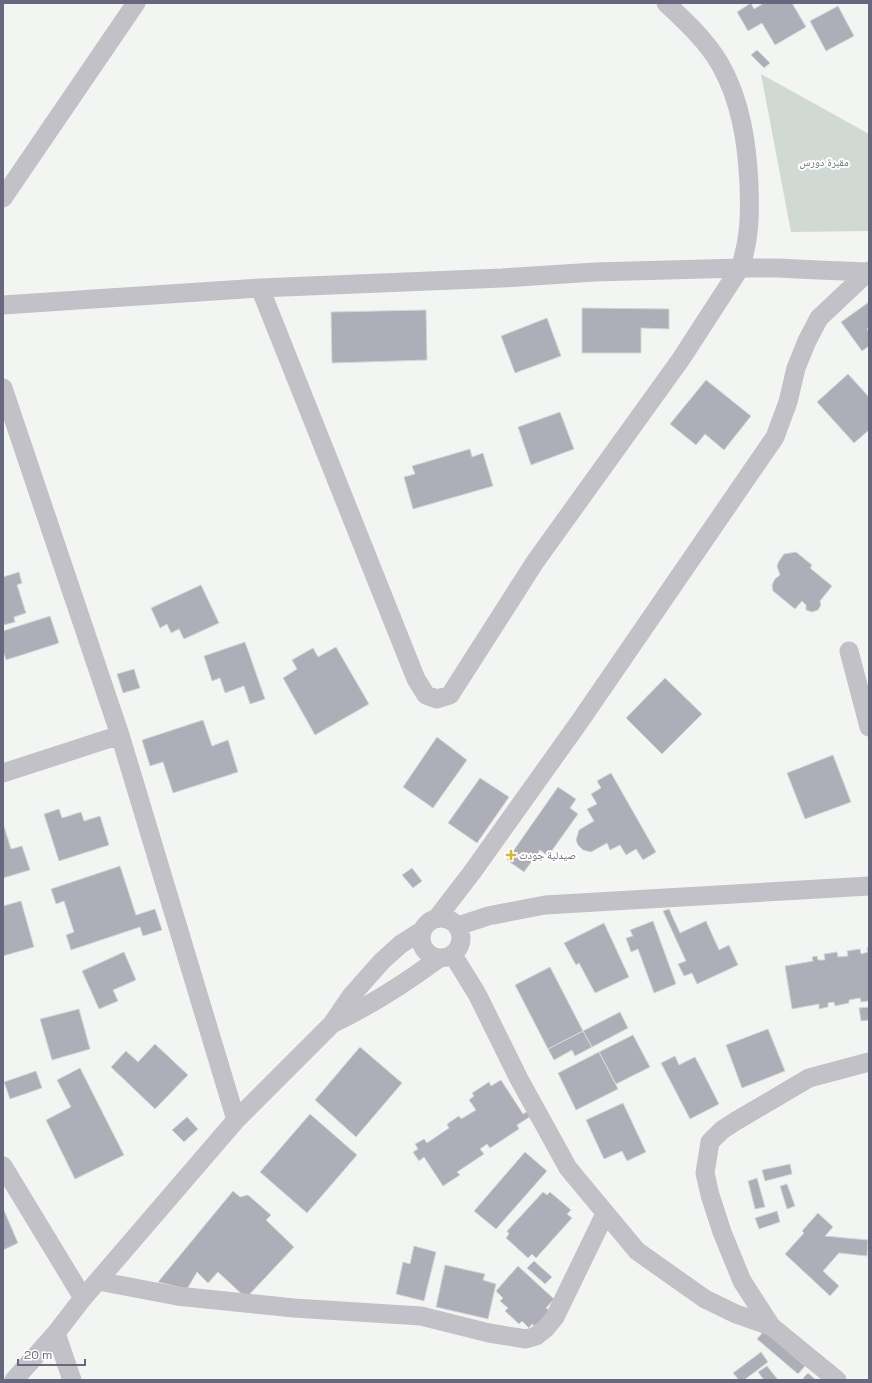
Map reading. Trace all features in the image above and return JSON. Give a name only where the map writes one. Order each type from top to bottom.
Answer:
[{"type":"street","points":[[3,198],[136,3]]},
{"type":"street","points":[[260,288],[416,679],[426,695],[437,700],[450,695],[534,562],[681,359],[740,268],[747,245],[750,215],[748,160],[744,131],[739,111],[734,94],[720,64],[698,34],[666,3]]},
{"type":"street","points":[[3,305],[260,288],[502,278],[595,272],[778,268],[818,270],[865,277]]},
{"type":"street","points":[[837,1380],[770,1326],[736,1314],[705,1299],[637,1252],[568,1168],[519,1079],[477,994],[446,957],[430,956],[421,943],[421,935],[473,871],[576,727],[775,437],[788,402],[796,368],[819,318],[865,277]]},
{"type":"street","points":[[3,388],[120,735],[236,1120]]},
{"type":"street","points":[[849,651],[869,727]]},
{"type":"street","points":[[3,773],[120,735]]},
{"type":"street","points":[[458,926],[488,916],[545,905],[869,886]]},
{"type":"street","points":[[19,1379],[83,1298],[236,1120],[332,1024],[351,996],[382,961],[401,944],[430,924],[445,918],[452,920],[458,926],[462,934],[462,942],[459,949],[364,1008],[332,1024]]},
{"type":"street","points":[[770,1326],[742,1280],[722,1232],[710,1195],[705,1173],[710,1142],[722,1130],[809,1078],[869,1062]]},
{"type":"street","points":[[3,1167],[83,1298]]},
{"type":"street","points":[[98,1281],[177,1296],[294,1308],[421,1316],[489,1333],[526,1339],[536,1336],[546,1328],[555,1317],[605,1214]]},
{"type":"street","points":[[56,1333],[72,1380]]},
{"type":"green space","name":"مقبرة دورس","points":[[761,74],[869,134],[869,231],[791,232]]},
{"type":"building","points":[[751,3],[754,9],[764,3],[792,3],[806,27],[775,45],[762,23],[748,31],[737,12]]},
{"type":"building","points":[[838,6],[854,36],[826,51],[810,21]]},
{"type":"building","points":[[757,50],[770,63],[764,68],[751,55]]},
{"type":"building","points":[[869,302],[869,327],[867,329],[869,332],[869,346],[862,351],[841,322]]},
{"type":"building","points":[[582,308],[669,309],[669,329],[641,328],[641,353],[582,353]]},
{"type":"building","points":[[426,310],[427,360],[332,363],[331,312]]},
{"type":"building","points":[[547,318],[561,356],[515,373],[501,336]]},
{"type":"building","points":[[848,374],[869,397],[869,430],[854,443],[817,402]]},
{"type":"building","points":[[706,380],[751,416],[724,450],[705,434],[696,445],[670,424]]},
{"type":"building","points":[[560,412],[574,449],[531,465],[518,427]]},
{"type":"building","points":[[470,449],[472,457],[483,453],[493,486],[413,509],[404,477],[415,474],[412,466]]},
{"type":"building","points":[[796,552],[812,565],[810,568],[832,586],[820,601],[821,605],[818,610],[812,612],[806,610],[806,605],[802,601],[795,609],[773,591],[772,585],[775,579],[780,575],[777,566],[779,561],[784,554]]},
{"type":"building","points":[[19,572],[22,583],[17,585],[26,613],[14,617],[15,622],[4,625],[3,577]]},
{"type":"building","points":[[201,585],[219,623],[184,639],[179,629],[171,633],[167,624],[160,628],[151,608]]},
{"type":"building","points":[[50,616],[59,643],[6,660],[3,651],[3,631]]},
{"type":"building","points":[[245,642],[265,699],[250,704],[244,686],[225,693],[220,678],[212,681],[204,656]]},
{"type":"building","points":[[336,647],[369,704],[315,735],[283,678],[297,669],[292,660],[313,648],[318,657]]},
{"type":"building","points":[[134,669],[140,688],[123,693],[117,674]]},
{"type":"building","points":[[665,678],[702,714],[662,754],[626,718]]},
{"type":"building","points":[[203,720],[212,746],[228,740],[238,772],[173,793],[163,762],[150,766],[142,740]]},
{"type":"building","points":[[437,737],[467,760],[433,808],[403,787]]},
{"type":"building","points":[[833,755],[851,802],[805,819],[787,773]]},
{"type":"building","points":[[611,773],[656,852],[643,860],[636,849],[626,855],[620,845],[610,850],[607,843],[591,852],[583,850],[578,845],[576,840],[579,830],[594,821],[587,809],[597,804],[591,794],[601,788],[597,781]]},
{"type":"building","points":[[480,778],[509,797],[477,843],[448,823]]},
{"type":"building","points":[[558,787],[576,799],[570,808],[578,814],[548,856],[540,850],[524,872],[507,860]]},
{"type":"building","points":[[59,809],[62,818],[81,812],[84,821],[100,816],[109,845],[59,861],[44,814]]},
{"type":"building","points":[[3,823],[11,849],[22,846],[30,870],[3,878]]},
{"type":"building","points":[[120,866],[136,915],[155,909],[162,930],[143,936],[140,927],[71,950],[66,935],[74,932],[64,901],[56,904],[51,889]]},
{"type":"building","points":[[412,868],[422,881],[413,888],[402,875]]},
{"type":"building","points":[[21,901],[34,947],[3,956],[3,906]]},
{"type":"building","points":[[669,909],[680,933],[706,921],[719,950],[729,945],[738,965],[697,984],[692,973],[684,976],[678,964],[686,961],[663,911]]},
{"type":"building","points":[[653,921],[676,984],[654,993],[638,949],[631,952],[626,938],[633,936],[630,930]]},
{"type":"building","points":[[604,923],[629,977],[595,993],[579,963],[576,965],[564,943]]},
{"type":"building","points":[[869,947],[869,1001],[861,1002],[860,998],[849,1000],[849,1003],[835,1006],[834,1002],[828,1003],[828,1007],[819,1009],[819,1004],[792,1009],[785,966],[813,961],[812,957],[817,956],[818,960],[825,960],[824,954],[837,952],[838,957],[848,956],[847,951],[860,949],[861,954],[868,952],[867,948]]},
{"type":"building","points":[[124,952],[136,980],[113,990],[118,1001],[99,1009],[82,971]]},
{"type":"building","points":[[550,967],[583,1031],[548,1049],[515,985]]},
{"type":"building","points":[[869,1007],[869,1020],[861,1021],[859,1008]]},
{"type":"building","points":[[79,1009],[90,1049],[52,1060],[40,1019]]},
{"type":"building","points":[[620,1012],[628,1028],[592,1047],[583,1031]]},
{"type":"building","points":[[768,1029],[785,1071],[742,1088],[726,1045]]},
{"type":"building","points":[[583,1031],[592,1047],[575,1056],[572,1050],[554,1060],[548,1049]]},
{"type":"building","points":[[633,1035],[650,1067],[616,1084],[599,1052]]},
{"type":"building","points":[[155,1044],[188,1075],[155,1109],[111,1067],[126,1051],[138,1062]]},
{"type":"building","points":[[360,1047],[402,1083],[356,1137],[315,1100]]},
{"type":"building","points":[[599,1052],[618,1089],[576,1110],[558,1073]]},
{"type":"building","points":[[675,1056],[679,1065],[695,1057],[719,1104],[690,1119],[661,1063]]},
{"type":"building","points":[[80,1068],[124,1155],[75,1179],[46,1120],[71,1107],[57,1080]]},
{"type":"building","points":[[36,1071],[42,1088],[10,1099],[4,1082]]},
{"type":"building","points":[[501,1080],[523,1114],[528,1111],[531,1116],[517,1125],[519,1129],[490,1148],[487,1144],[480,1149],[484,1154],[457,1172],[460,1175],[443,1186],[424,1157],[419,1161],[413,1152],[418,1149],[415,1144],[424,1139],[427,1143],[449,1128],[447,1124],[459,1116],[461,1119],[476,1110],[469,1100],[474,1096],[472,1093],[489,1082],[491,1086]]},
{"type":"building","points":[[623,1103],[646,1152],[627,1161],[622,1151],[604,1159],[586,1120]]},
{"type":"building","points":[[310,1114],[357,1155],[307,1213],[260,1172]]},
{"type":"building","points":[[187,1117],[198,1129],[184,1142],[172,1130]]},
{"type":"building","points":[[525,1152],[547,1171],[496,1229],[474,1211]]},
{"type":"building","points":[[790,1164],[792,1174],[765,1181],[762,1170]]},
{"type":"building","points":[[757,1178],[765,1207],[755,1209],[748,1181]]},
{"type":"building","points":[[787,1184],[795,1206],[787,1209],[780,1186]]},
{"type":"building","points":[[233,1191],[240,1197],[248,1195],[271,1215],[266,1220],[294,1247],[246,1298],[218,1272],[208,1283],[197,1272],[187,1289],[158,1282]]},
{"type":"building","points":[[543,1192],[547,1195],[550,1192],[571,1210],[567,1214],[572,1218],[536,1258],[532,1254],[528,1258],[506,1238],[509,1234],[507,1231]]},
{"type":"building","points":[[3,1208],[18,1243],[3,1250]]},
{"type":"building","points":[[777,1211],[780,1222],[759,1229],[755,1218]]},
{"type":"building","points":[[818,1213],[833,1227],[825,1236],[868,1240],[867,1256],[839,1253],[823,1271],[839,1286],[830,1296],[785,1254],[804,1233],[802,1231]]},
{"type":"building","points":[[414,1246],[436,1252],[424,1301],[396,1294],[403,1262],[410,1264]]},
{"type":"building","points":[[534,1261],[552,1277],[545,1284],[527,1268]]},
{"type":"building","points":[[445,1265],[485,1274],[483,1280],[496,1284],[488,1319],[436,1307]]},
{"type":"building","points":[[518,1266],[554,1299],[546,1308],[551,1312],[537,1328],[532,1324],[529,1328],[522,1321],[519,1324],[505,1311],[508,1308],[500,1301],[503,1298],[496,1291]]},
{"type":"building","points":[[764,1331],[805,1366],[798,1374],[757,1339]]},
{"type":"building","points":[[761,1352],[768,1362],[744,1380],[739,1380],[733,1373]]},
{"type":"building","points":[[767,1366],[778,1380],[764,1380],[758,1372]]},
{"type":"building","points":[[808,1373],[816,1380],[805,1380],[803,1378]]},
{"type":"place","name":"صيدلية جودت","points":[[511,855]]}]
